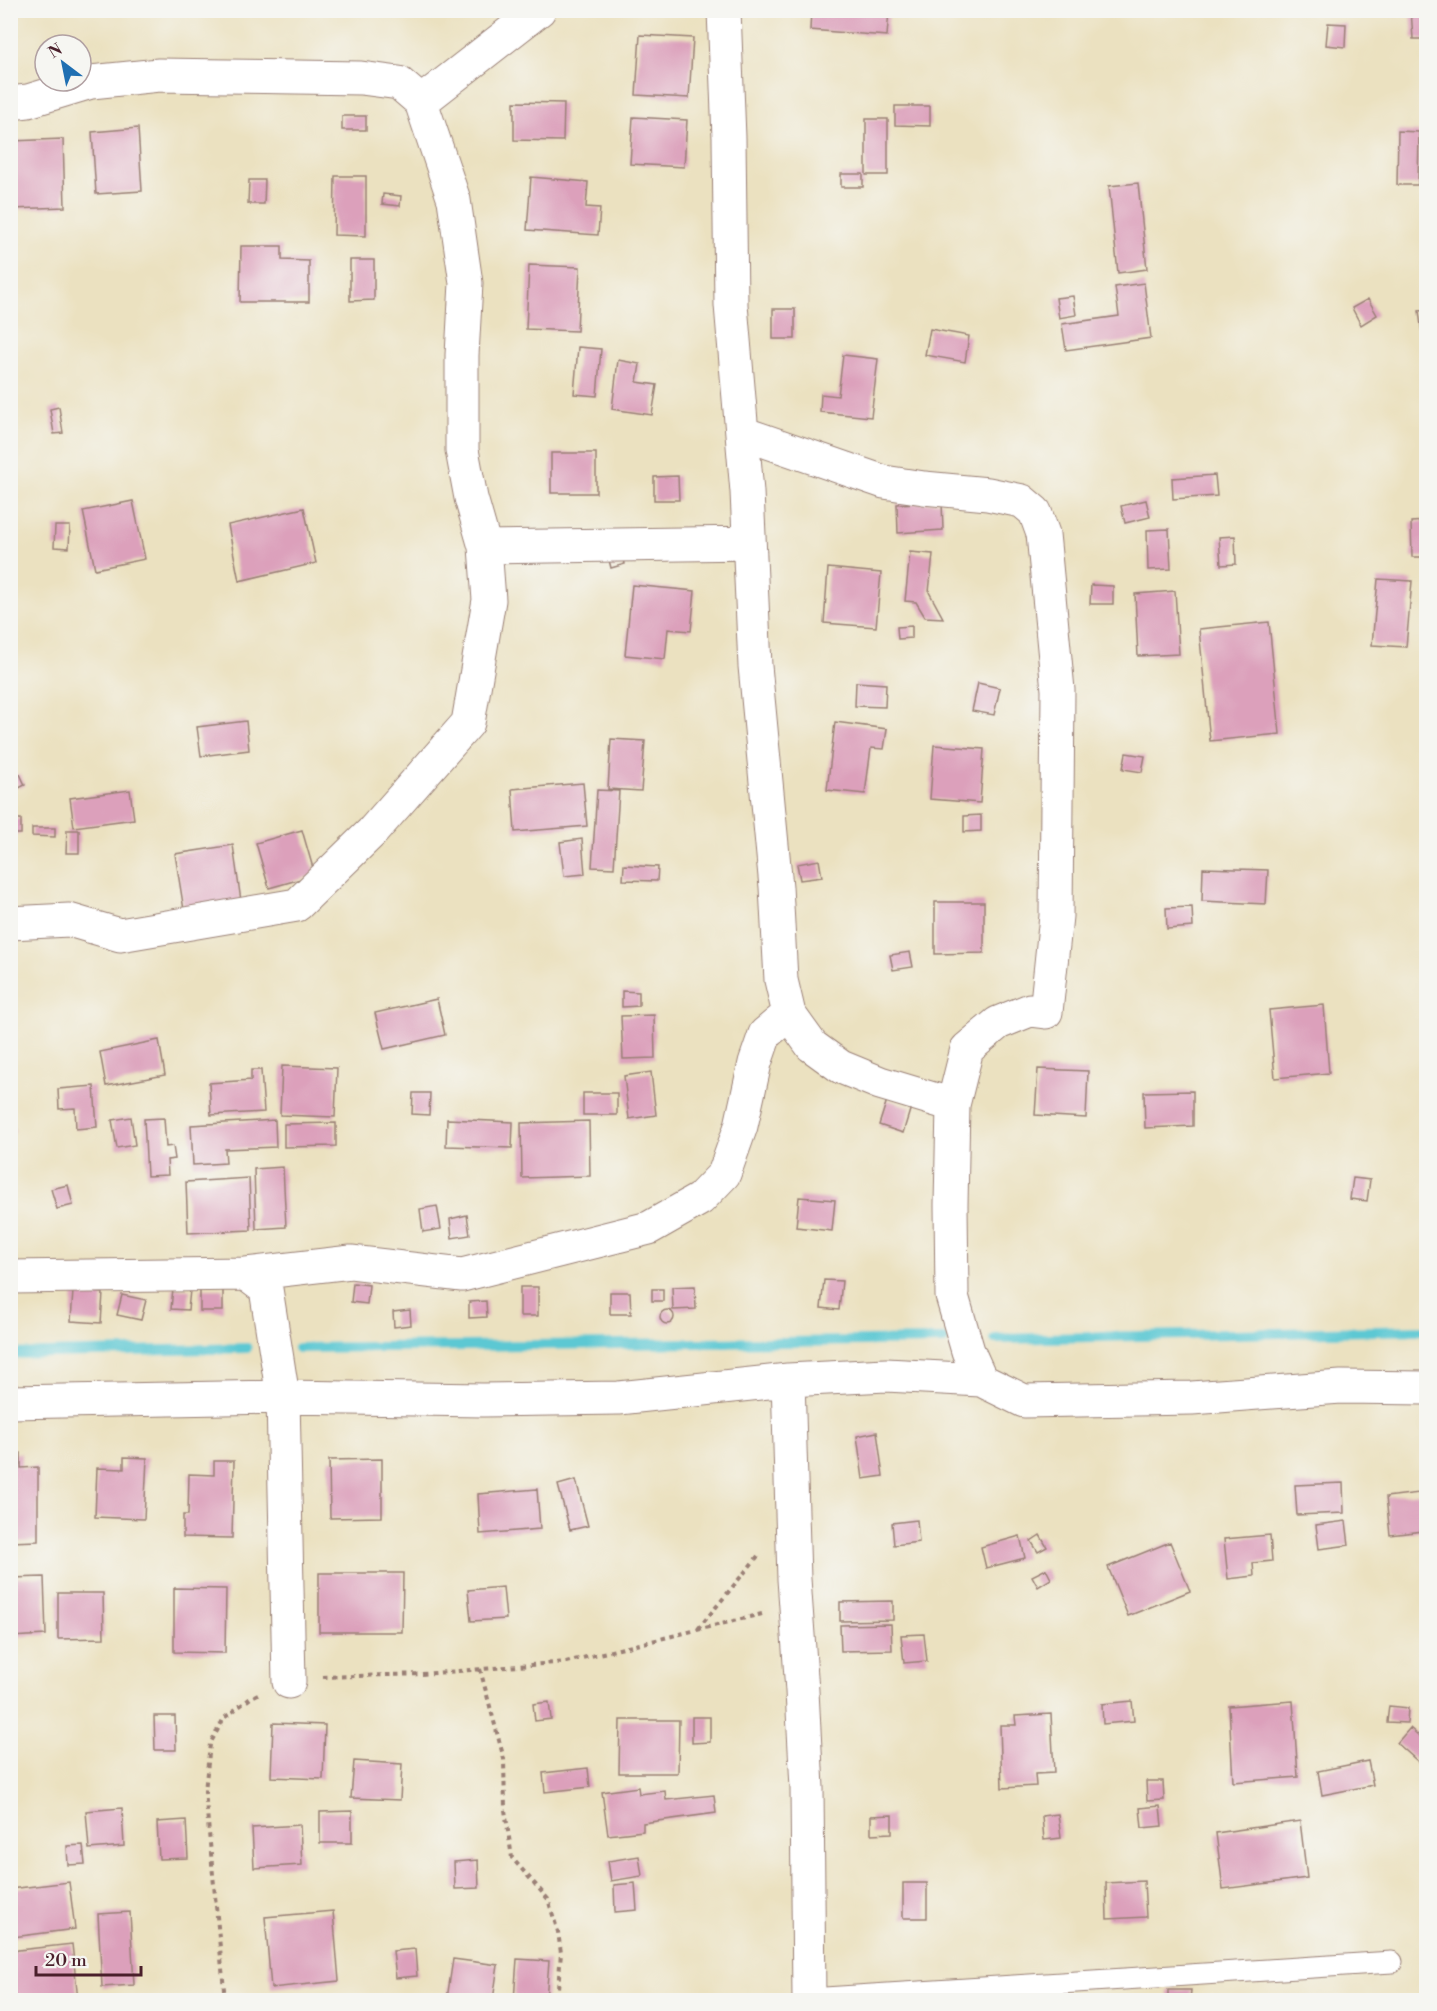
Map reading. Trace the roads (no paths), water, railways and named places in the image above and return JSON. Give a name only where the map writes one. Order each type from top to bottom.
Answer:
[{"type":"street","points":[[421,102],[539,10]]},
{"type":"street","points":[[724,10],[729,138],[731,305],[742,433],[755,666],[776,887],[781,980],[789,1014],[812,1046],[841,1067],[880,1083],[954,1105]]},
{"type":"street","points":[[10,103],[28,101],[90,82],[159,75],[361,78],[399,83],[421,102],[454,200],[466,283],[462,356],[462,450],[471,498],[485,547],[489,600],[468,723],[372,832],[297,905],[120,935],[69,920],[10,923]]},
{"type":"street","points":[[742,433],[884,482],[988,494],[1022,501],[1035,512],[1043,534],[1058,690],[1056,916],[1046,1012],[1030,1010],[998,1023],[967,1050],[954,1105],[951,1205],[952,1296],[969,1351],[981,1380]]},
{"type":"street","points":[[485,547],[749,543]]},
{"type":"street","points":[[10,1277],[246,1274],[351,1262],[462,1275],[650,1228],[700,1199],[724,1174],[741,1126],[755,1063],[765,1034],[789,1014]]},
{"type":"street","points":[[246,1274],[266,1289],[284,1397],[289,1682]]},
{"type":"street","points":[[10,1402],[284,1397],[483,1400],[619,1398],[788,1380],[886,1375],[981,1380],[1024,1401],[1192,1398],[1341,1387],[1426,1388]]},
{"type":"street","points":[[788,1380],[796,1606],[807,1788],[809,2000]]},
{"type":"lane","points":[[809,2000],[1392,1962]]},
{"type":"waterway","points":[[995,1339],[1426,1330]]},
{"type":"waterway","points":[[298,1348],[944,1340]]},
{"type":"waterway","points":[[10,1354],[247,1348]]}]
